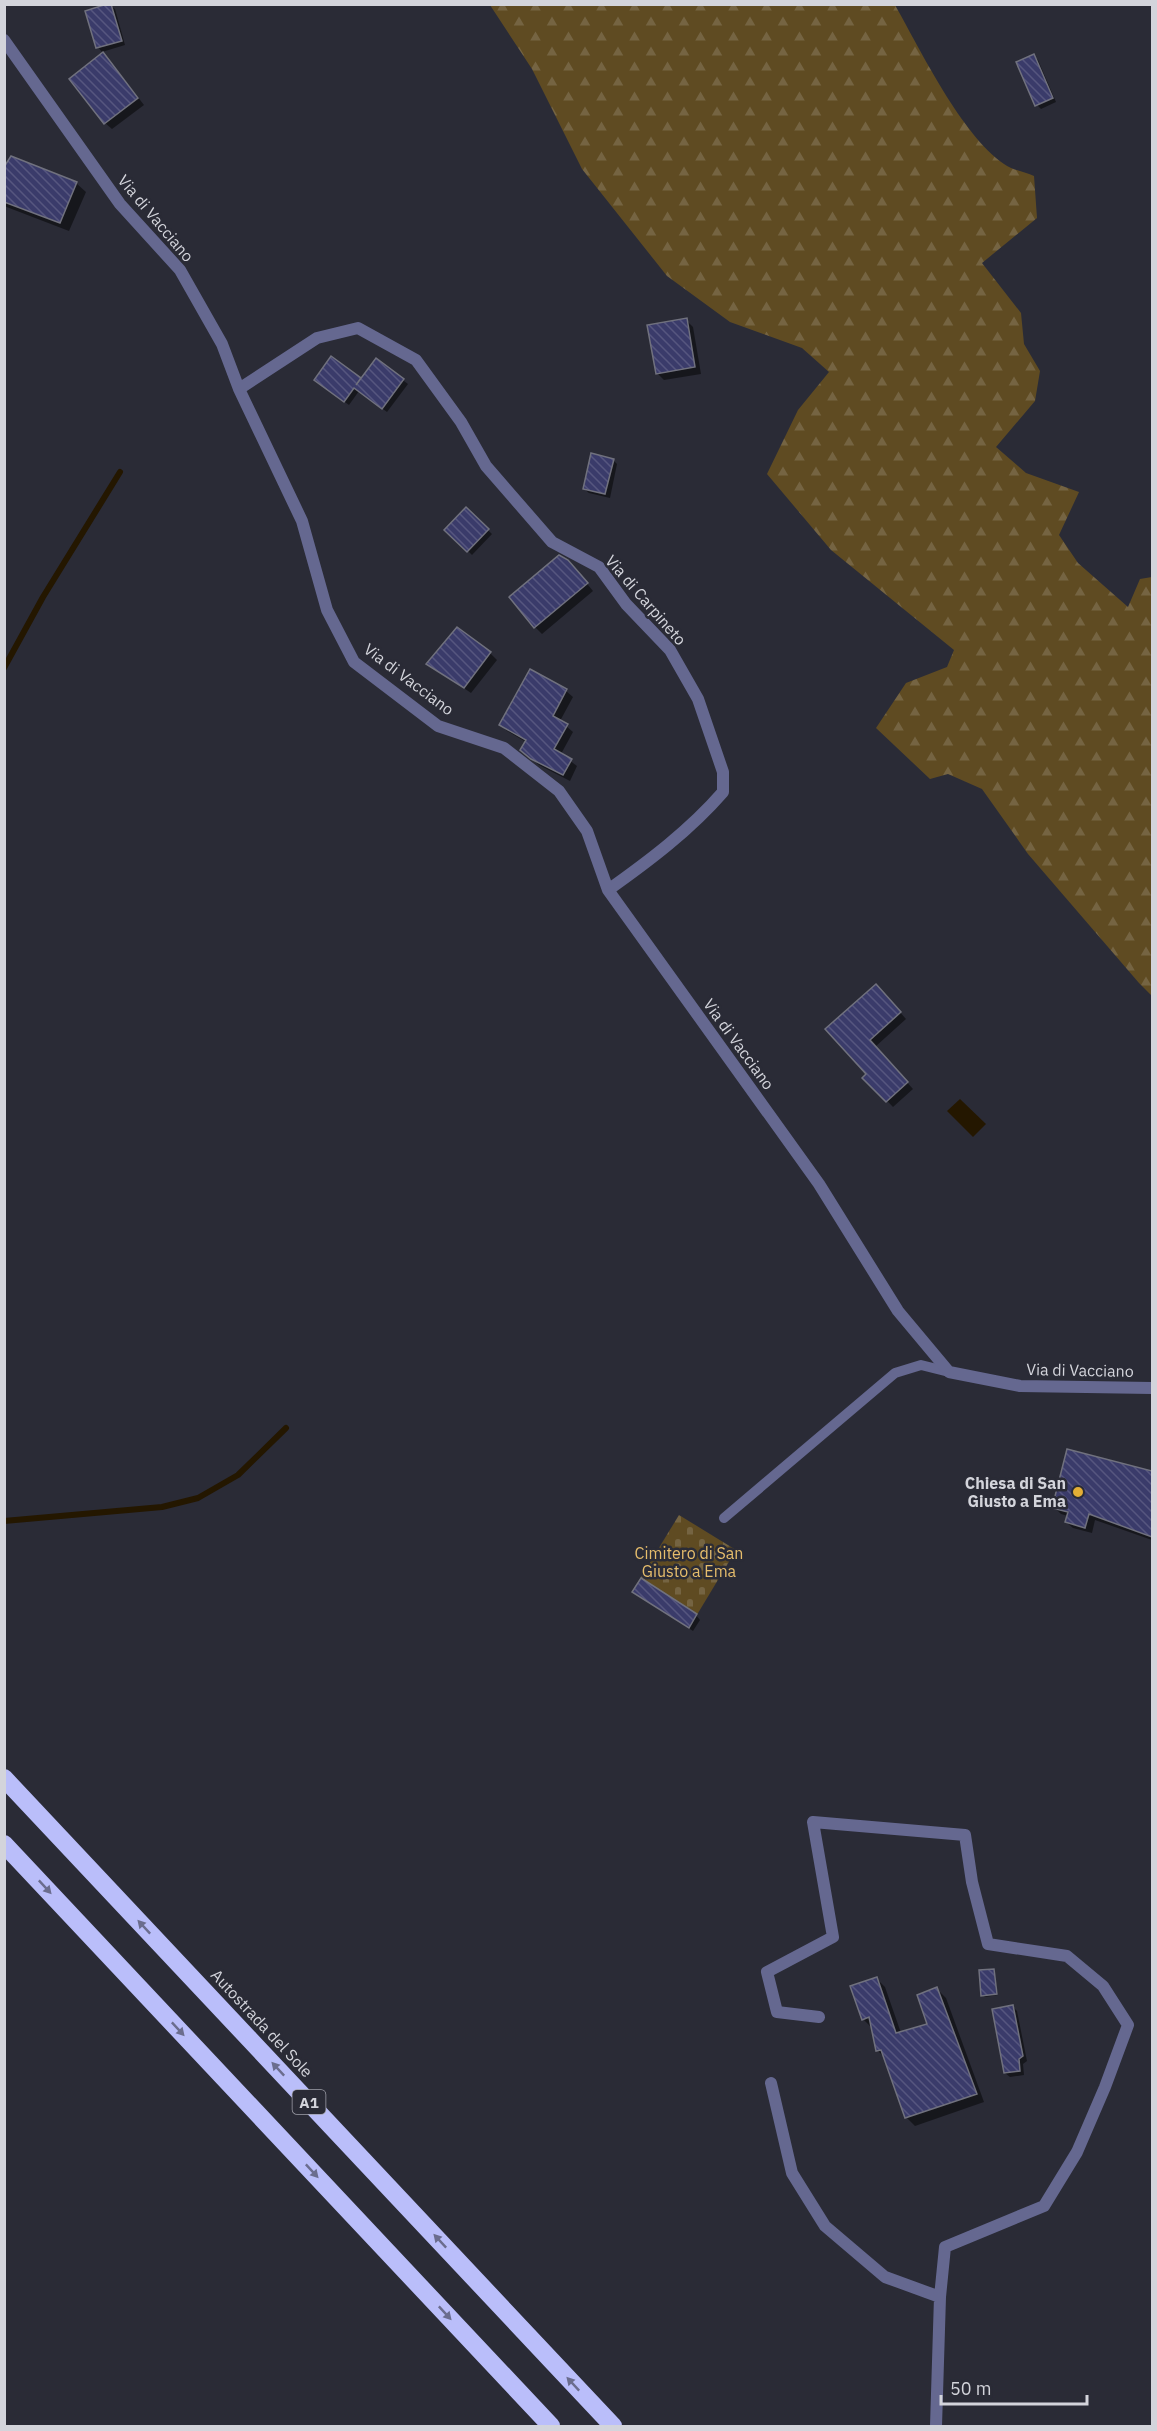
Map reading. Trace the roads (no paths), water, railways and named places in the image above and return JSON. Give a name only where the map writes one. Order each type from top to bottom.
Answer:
[{"type":"highway","name":"Autostrada del Sole","points":[[4,1778],[613,2427]]},
{"type":"highway","name":"A1","points":[[4,1844],[551,2427]]},
{"type":"street","name":"Via di Vacciano","points":[[4,40],[120,204],[180,270],[222,344],[239,389],[302,520],[327,610],[354,662],[438,726],[504,748],[559,791],[587,831],[608,890],[819,1184],[898,1311],[949,1372],[1020,1386],[1152,1388]]},
{"type":"street","name":"Via di Carpineto","points":[[239,389],[317,338],[358,328],[416,360],[461,422],[486,466],[552,542],[599,567],[626,604],[670,650],[698,699],[723,772],[723,792],[706,812],[674,840],[608,890]]},
{"type":"street","points":[[819,2017],[777,2012],[767,1972],[833,1937],[813,1822],[965,1834],[972,1882],[988,1944],[1066,1956],[1103,1986],[1128,2025],[1077,2152],[1044,2206],[945,2247],[940,2296],[936,2427]]},
{"type":"street","points":[[771,2083],[792,2173],[825,2226],[885,2277],[940,2296]]},
{"type":"lane","points":[[724,1518],[895,1373],[921,1365],[949,1372]]},
{"type":"waterway","points":[[4,668],[43,597],[120,472]]},
{"type":"waterway","points":[[4,1521],[162,1507],[198,1498],[238,1475],[286,1428]]},
{"type":"place","name":"Chiesa di San Giusto a Ema","points":[[1078,1492]]},
{"type":"park label","name":"Cimitero di San Giusto a Ema","points":[[689,1562]]}]
